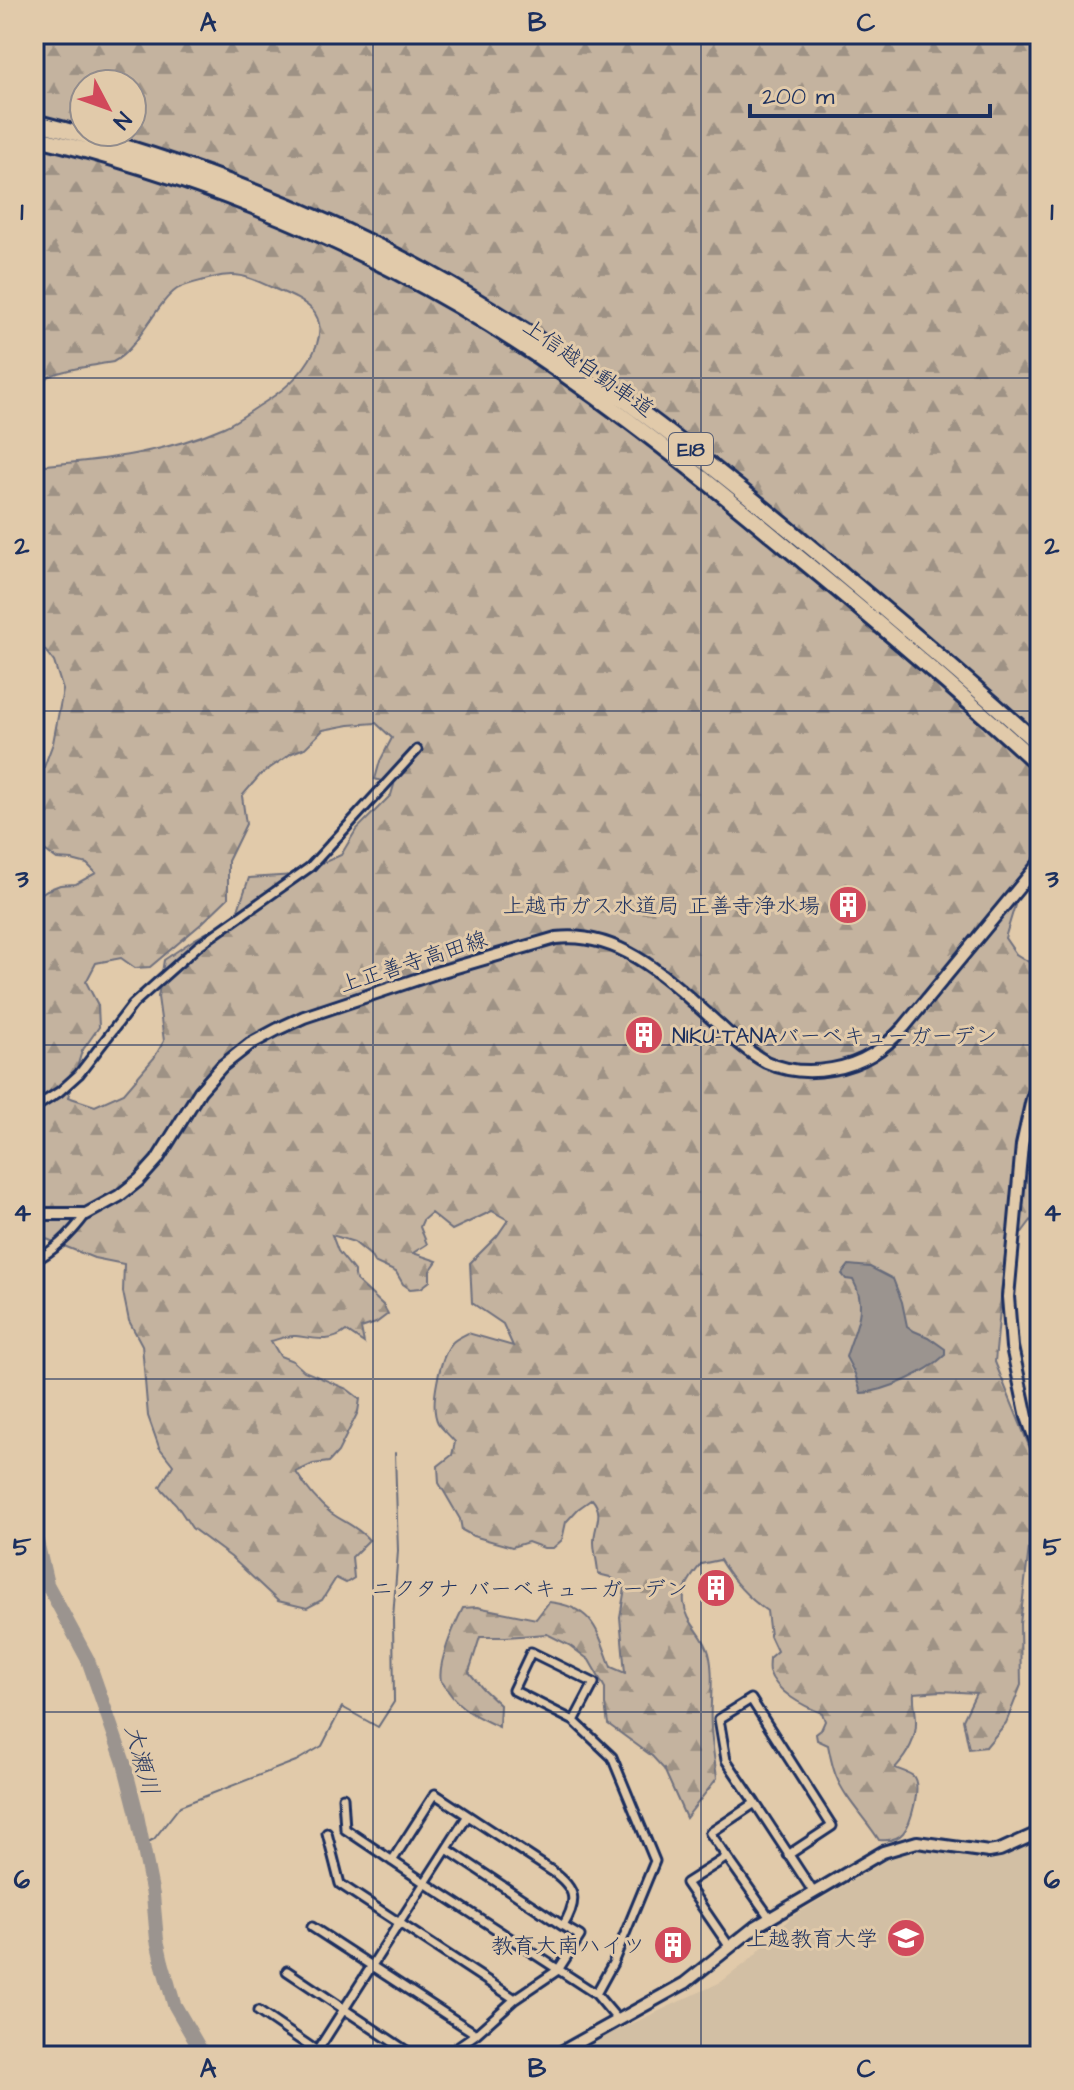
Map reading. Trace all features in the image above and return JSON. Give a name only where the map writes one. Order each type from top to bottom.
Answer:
[{"type":"highway","name":"上信越自動車道","points":[[34,122],[111,143],[202,180],[290,222],[334,234],[421,269],[504,317],[645,414],[742,490],[946,661],[1040,766]]},
{"type":"highway","name":"上信越自動車道","points":[[34,137],[202,180]]},
{"type":"highway","name":"上信越自動車道","points":[[1006,725],[1040,746]]},
{"type":"main road","name":"上正善寺高田線","points":[[34,1214],[86,1214],[119,1196],[157,1160],[207,1083],[222,1066],[250,1044],[304,1017],[439,972],[556,938],[573,936],[593,939],[613,945],[644,962],[737,1042],[768,1063],[810,1072],[860,1062],[890,1043],[1040,862]]},
{"type":"main road","points":[[1040,1079],[1032,1099],[1022,1145],[1008,1297],[1012,1347],[1027,1417],[1040,1453]]},
{"type":"main road","points":[[554,2056],[685,1983],[755,1927],[883,1852],[917,1842],[989,1852],[1040,1832]]},
{"type":"street","points":[[34,1108],[79,1074],[133,1004],[198,946],[310,867],[417,750]]},
{"type":"street","points":[[34,1261],[72,1232],[86,1214]]},
{"type":"street","points":[[574,1721],[594,1683],[531,1652],[513,1690],[574,1721],[612,1757],[655,1861],[613,1963],[596,1994]]},
{"type":"street","points":[[788,1855],[832,1826],[751,1699],[719,1719],[726,1760],[788,1855],[814,1893]]},
{"type":"street","points":[[392,1861],[435,1794],[560,1877],[573,1895],[574,1902],[563,1926]]},
{"type":"street","points":[[343,1797],[345,1829],[596,1994],[618,2020]]},
{"type":"street","points":[[755,1803],[710,1833],[770,1918]]},
{"type":"street","points":[[258,2011],[319,2054],[467,1817]]},
{"type":"street","points":[[327,1833],[340,1884],[515,1999]]},
{"type":"street","points":[[444,2056],[476,2034],[515,1999],[558,1970],[580,1936],[447,1849]]},
{"type":"street","points":[[727,1857],[686,1883],[729,1946]]},
{"type":"street","points":[[312,1927],[476,2034]]},
{"type":"street","points":[[287,1971],[414,2056]]},
{"type":"shaded area","points":[[849,1265],[870,1267],[893,1279],[907,1326],[945,1349],[945,1355],[906,1380],[861,1393],[846,1357],[860,1310],[858,1290],[853,1280],[846,1279],[842,1274]]},
{"type":"shaded area","name":"上越教育大学","points":[[1040,1841],[1040,2056],[563,2056],[721,1982],[751,1959],[791,1917],[900,1852],[939,1847],[995,1856]]},
{"type":"green space","points":[[34,34],[1040,34],[1040,863],[1019,892],[1005,938],[1016,954],[1040,969],[1040,1187],[1037,1190],[1035,1215],[1005,1255],[995,1362],[1032,1453],[1036,1488],[1020,1624],[1021,1685],[1006,1723],[986,1747],[969,1749],[963,1720],[976,1693],[914,1693],[915,1734],[908,1752],[895,1768],[913,1776],[916,1796],[909,1822],[898,1837],[879,1840],[845,1793],[835,1772],[828,1745],[817,1740],[816,1734],[825,1721],[822,1713],[791,1697],[773,1679],[769,1658],[777,1651],[770,1636],[767,1611],[741,1588],[720,1560],[701,1564],[688,1582],[684,1597],[685,1610],[707,1646],[711,1662],[711,1728],[717,1778],[686,1818],[664,1769],[652,1756],[608,1724],[605,1688],[589,1660],[569,1645],[547,1634],[480,1637],[469,1672],[500,1705],[499,1727],[465,1708],[441,1681],[444,1654],[463,1608],[477,1607],[536,1619],[549,1602],[575,1609],[584,1615],[597,1631],[611,1667],[625,1673],[620,1617],[625,1588],[610,1577],[598,1574],[594,1542],[598,1510],[592,1499],[566,1522],[562,1540],[553,1548],[528,1542],[512,1547],[462,1530],[460,1519],[439,1483],[438,1466],[452,1455],[455,1442],[438,1423],[436,1415],[437,1382],[443,1359],[454,1341],[468,1333],[513,1346],[503,1324],[472,1303],[470,1263],[508,1220],[492,1211],[452,1230],[431,1213],[423,1220],[420,1227],[427,1244],[413,1253],[437,1261],[430,1271],[430,1281],[421,1288],[410,1289],[396,1272],[374,1262],[354,1242],[332,1235],[338,1251],[354,1271],[356,1280],[383,1305],[388,1314],[376,1323],[361,1328],[364,1343],[346,1331],[328,1339],[293,1336],[271,1341],[280,1356],[293,1361],[304,1371],[347,1389],[360,1399],[358,1412],[338,1452],[329,1462],[313,1464],[296,1472],[326,1508],[369,1540],[352,1557],[354,1578],[346,1583],[336,1578],[322,1600],[307,1608],[278,1601],[231,1557],[192,1528],[160,1487],[173,1465],[159,1447],[148,1416],[142,1345],[129,1321],[123,1292],[124,1264],[94,1258],[34,1234],[34,908],[36,897],[47,890],[76,884],[96,873],[87,864],[57,859],[39,846],[34,833],[34,794],[53,743],[63,690],[54,662],[34,636],[34,455],[46,465],[114,457],[181,443],[224,427],[273,397],[296,377],[317,344],[319,322],[310,308],[294,297],[245,277],[222,276],[177,289],[161,305],[130,348],[113,362],[57,373],[34,388]],"holes":[[[376,723],[392,738],[375,779],[394,785],[391,795],[356,830],[341,855],[295,875],[249,878],[236,916],[164,960],[158,997],[164,1041],[154,1058],[124,1093],[95,1106],[68,1097],[82,1051],[99,1027],[98,1005],[86,982],[96,963],[121,958],[135,968],[150,967],[228,898],[228,861],[246,824],[242,796],[260,775],[292,753],[305,748],[323,730]]]},
{"type":"waterway","points":[[142,1845],[154,1839],[180,1806],[296,1761],[322,1746],[342,1707],[378,1727],[394,1702],[393,1618],[398,1551],[395,1453]]},
{"type":"waterway","name":"大瀬川","points":[[34,1478],[36,1537],[47,1584],[88,1660],[124,1763],[153,1895],[162,1962],[174,2004],[204,2056]]},
{"type":"place","name":"上越市ガス水道局 正善寺浄水場","points":[[848,905]]},
{"type":"place","name":"NIKU-TANAバーベキューガーデン","points":[[644,1035]]},
{"type":"place","name":"ニクタナ バーベキューガーデン","points":[[716,1588]]},
{"type":"place","name":"上越教育大学","points":[[906,1938]]},
{"type":"place","name":"教育大南ハイツ","points":[[673,1945]]}]
